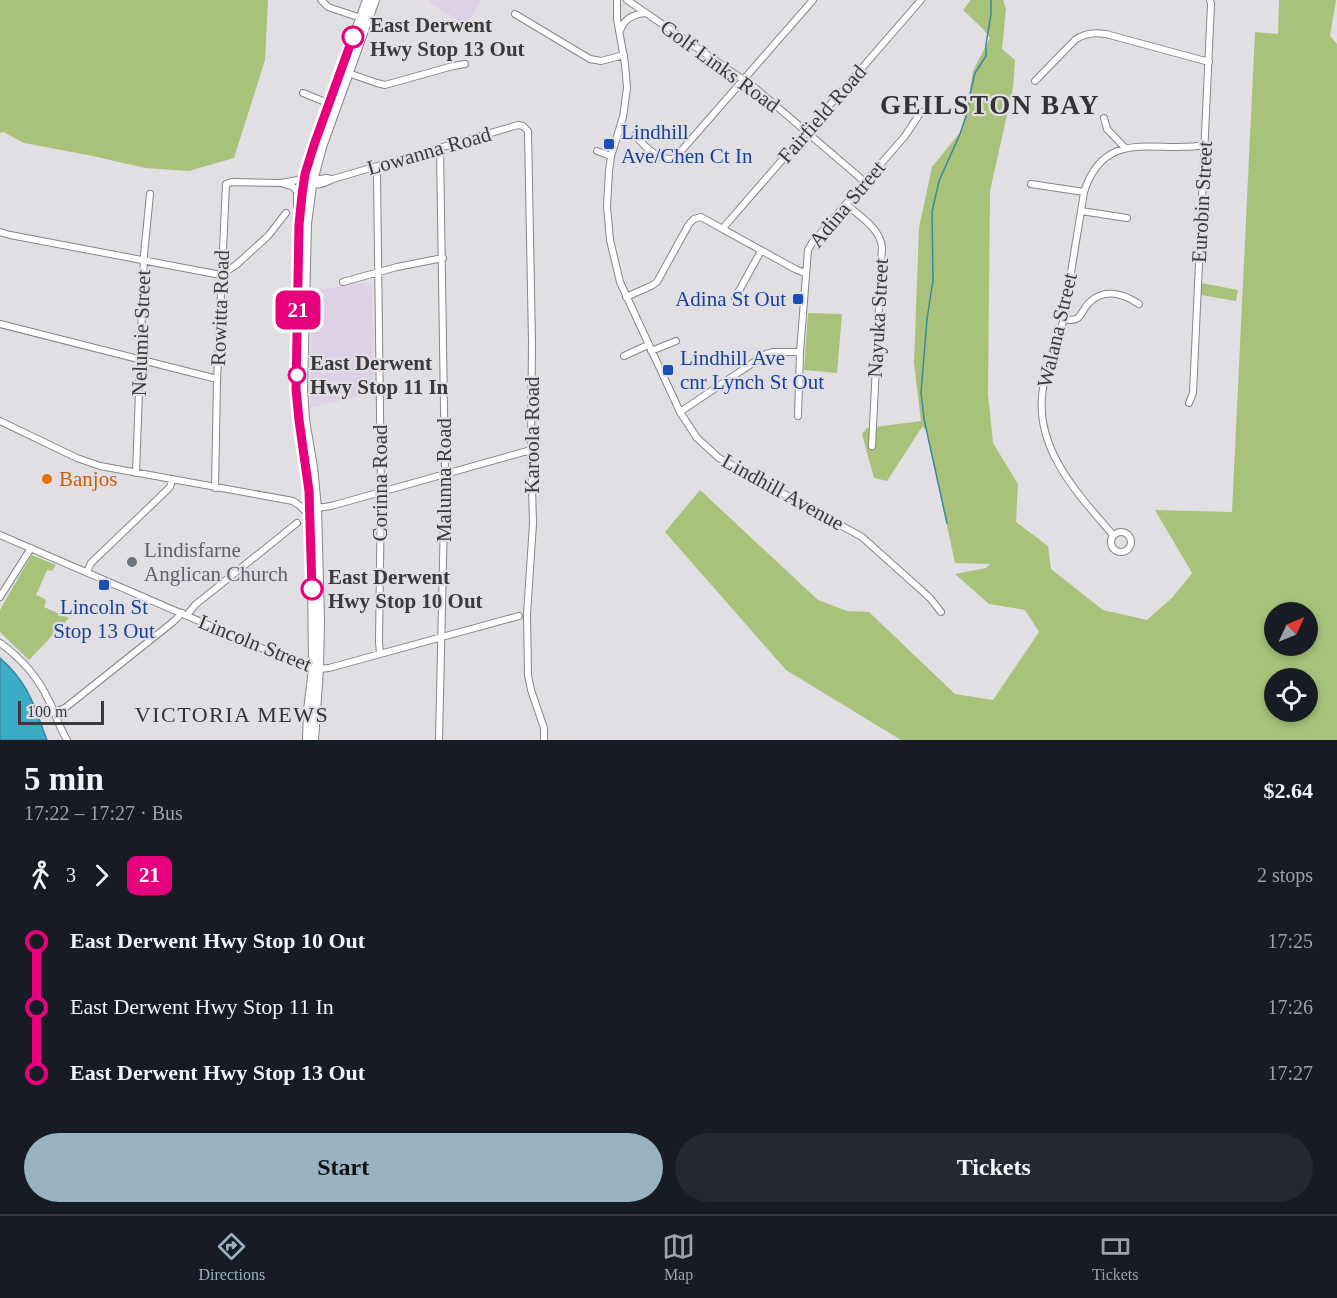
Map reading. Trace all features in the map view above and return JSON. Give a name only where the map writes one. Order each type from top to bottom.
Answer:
[{"type":"main road","points":[[364,19],[367,0]]},
{"type":"main road","points":[[314,740],[320,620],[317,508],[304,412],[303,381],[309,180],[314,145],[364,19],[375,0]]},
{"type":"main road","points":[[308,740],[308,710],[316,669],[311,517],[296,389],[300,216],[309,180]]},
{"type":"street","points":[[321,0],[328,7],[364,19]]},
{"type":"street","name":"Lindhill Avenue","points":[[617,0],[617,20],[627,75],[625,103],[611,156],[608,223],[616,270],[626,297],[680,412],[697,438],[719,458],[862,537],[930,598],[940,612]]},
{"type":"street","name":"Golf Links Road","points":[[627,0],[744,79],[865,182]]},
{"type":"street","points":[[635,135],[645,146],[663,158],[670,160],[675,158],[813,0]]},
{"type":"street","name":"Fairfield Road","points":[[723,228],[921,0]]},
{"type":"street","name":"Eurobin Street","points":[[1189,403],[1193,393],[1210,0]]},
{"type":"street","points":[[619,34],[628,18],[647,13]]},
{"type":"street","points":[[515,14],[590,59],[601,60],[624,56]]},
{"type":"street","points":[[1035,81],[1075,40],[1093,33],[1106,34],[1209,62]]},
{"type":"street","points":[[344,71],[385,85],[465,64]]},
{"type":"street","points":[[303,93],[332,104]]},
{"type":"street","name":"Adina Street","points":[[798,416],[806,255],[809,247],[905,136],[921,112]]},
{"type":"street","points":[[1104,118],[1107,129],[1125,148]]},
{"type":"street","name":"Lowanna Road","points":[[309,180],[333,179],[518,125],[526,127]]},
{"type":"street","name":"Karoola Road","points":[[526,127],[529,135],[530,175],[533,524],[527,614],[528,675],[544,728],[544,740]]},
{"type":"street","name":"Walana Street","points":[[1113,536],[1062,470],[1050,447],[1044,428],[1041,402],[1043,386],[1063,319],[1084,192],[1096,168],[1108,156],[1125,148],[1205,145]]},
{"type":"street","name":"Malunna Road","points":[[439,740],[445,474],[440,148]]},
{"type":"street","points":[[597,151],[611,156]]},
{"type":"street","name":"Corinna Road","points":[[375,167],[377,175],[381,491],[379,642],[381,654]]},
{"type":"street","name":"Rowitta Road","points":[[215,488],[217,379],[226,184],[309,180]]},
{"type":"street","points":[[281,183],[292,186],[297,191],[300,216]]},
{"type":"street","points":[[1031,184],[1084,192]]},
{"type":"street","name":"Nelumie Street","points":[[136,473],[144,261],[150,194]]},
{"type":"street","name":"Nayuka Street","points":[[846,204],[877,233],[882,247],[872,446]]},
{"type":"street","points":[[1081,211],[1127,218]]},
{"type":"street","points":[[0,232],[221,275],[236,266],[268,236],[286,213]]},
{"type":"street","points":[[626,297],[651,286],[659,279],[689,224],[701,217],[805,273]]},
{"type":"street","points":[[735,298],[761,250]]},
{"type":"street","points":[[343,282],[442,258]]},
{"type":"street","points":[[1063,319],[1075,319],[1089,303],[1106,294],[1122,295],[1139,304]]},
{"type":"street","points":[[0,324],[217,379]]},
{"type":"street","points":[[624,356],[676,342]]},
{"type":"street","points":[[680,412],[766,354],[800,352]]},
{"type":"street","points":[[0,422],[85,462],[100,466],[293,501],[304,498],[309,491]]},
{"type":"street","points":[[317,508],[531,450]]},
{"type":"street","points":[[87,572],[92,563],[165,492],[172,480]]},
{"type":"street","points":[[293,501],[311,517]]},
{"type":"street","points":[[54,712],[65,708],[297,524]]},
{"type":"street","name":"Lincoln Street","points":[[0,535],[303,666],[316,669],[381,654],[519,616]]},
{"type":"street","points":[[0,597],[31,548]]},
{"type":"street","points":[[0,643],[22,661],[36,678],[67,740]]},
{"type":"shaded area","points":[[430,0],[482,0],[466,25],[429,2]]},
{"type":"shaded area","points":[[365,282],[372,287],[374,392],[310,408],[312,291]]},
{"type":"green space","points":[[0,0],[268,0],[265,60],[234,158],[189,171],[145,168],[24,143],[3,132],[0,133]]},
{"type":"green space","points":[[971,0],[1003,0],[1006,9],[1002,49],[1015,60],[1013,88],[990,191],[988,394],[993,443],[1018,484],[1016,522],[1048,546],[1051,569],[1103,610],[1147,620],[1173,597],[1192,573],[1155,510],[1232,512],[1255,32],[1278,34],[1279,0],[1336,0],[1330,36],[1337,44],[1337,740],[901,740],[786,670],[665,532],[700,490],[818,600],[847,611],[869,612],[955,694],[993,700],[1039,632],[1025,610],[989,604],[955,574],[986,568],[990,564],[955,563],[926,429],[922,427],[887,481],[874,478],[862,434],[867,428],[921,421],[914,363],[919,228],[932,167],[962,130],[973,71],[990,38],[963,10]]},
{"type":"green space","points":[[1201,283],[1238,290],[1236,301],[1201,295]]},
{"type":"green space","points":[[808,313],[842,314],[837,373],[804,370]]},
{"type":"green space","points":[[31,556],[56,565],[52,571],[47,570],[36,595],[45,599],[44,607],[69,618],[29,660],[0,632],[0,610]]},
{"type":"water","points":[[0,658],[24,686],[47,740],[0,740]]},
{"type":"waterway","points":[[970,94],[975,73],[986,56],[991,0]]},
{"type":"waterway","points":[[947,523],[924,419],[921,393],[927,319],[933,280],[932,212],[939,181],[960,134],[969,107],[969,97]]},
{"type":"bus line","name":"21","points":[[312,589],[309,491],[296,389],[299,225],[305,174],[353,37]]},
{"type":"place","name":"East Derwent Hwy Stop 13 Out","points":[[353,37]]},
{"type":"place","name":"Lindhill Ave/Chen Ct In","points":[[609,144]]},
{"type":"place","name":"Adina St Out","points":[[798,299]]},
{"type":"place","name":"Lindhill Ave cnr Lynch St Out","points":[[668,370]]},
{"type":"place","name":"East Derwent Hwy Stop 11 In","points":[[297,375]]},
{"type":"place","name":"Banjos","points":[[47,479]]},
{"type":"place","name":"Lindisfarne Anglican Church","points":[[132,562]]},
{"type":"place","name":"Lincoln St Stop 13 Out","points":[[104,585]]},
{"type":"place","name":"East Derwent Hwy Stop 10 Out","points":[[312,589]]},
{"type":"district","name":"GEILSTON BAY","points":[[990,105]]},
{"type":"district","name":"VICTORIA MEWS","points":[[232,714]]}]
